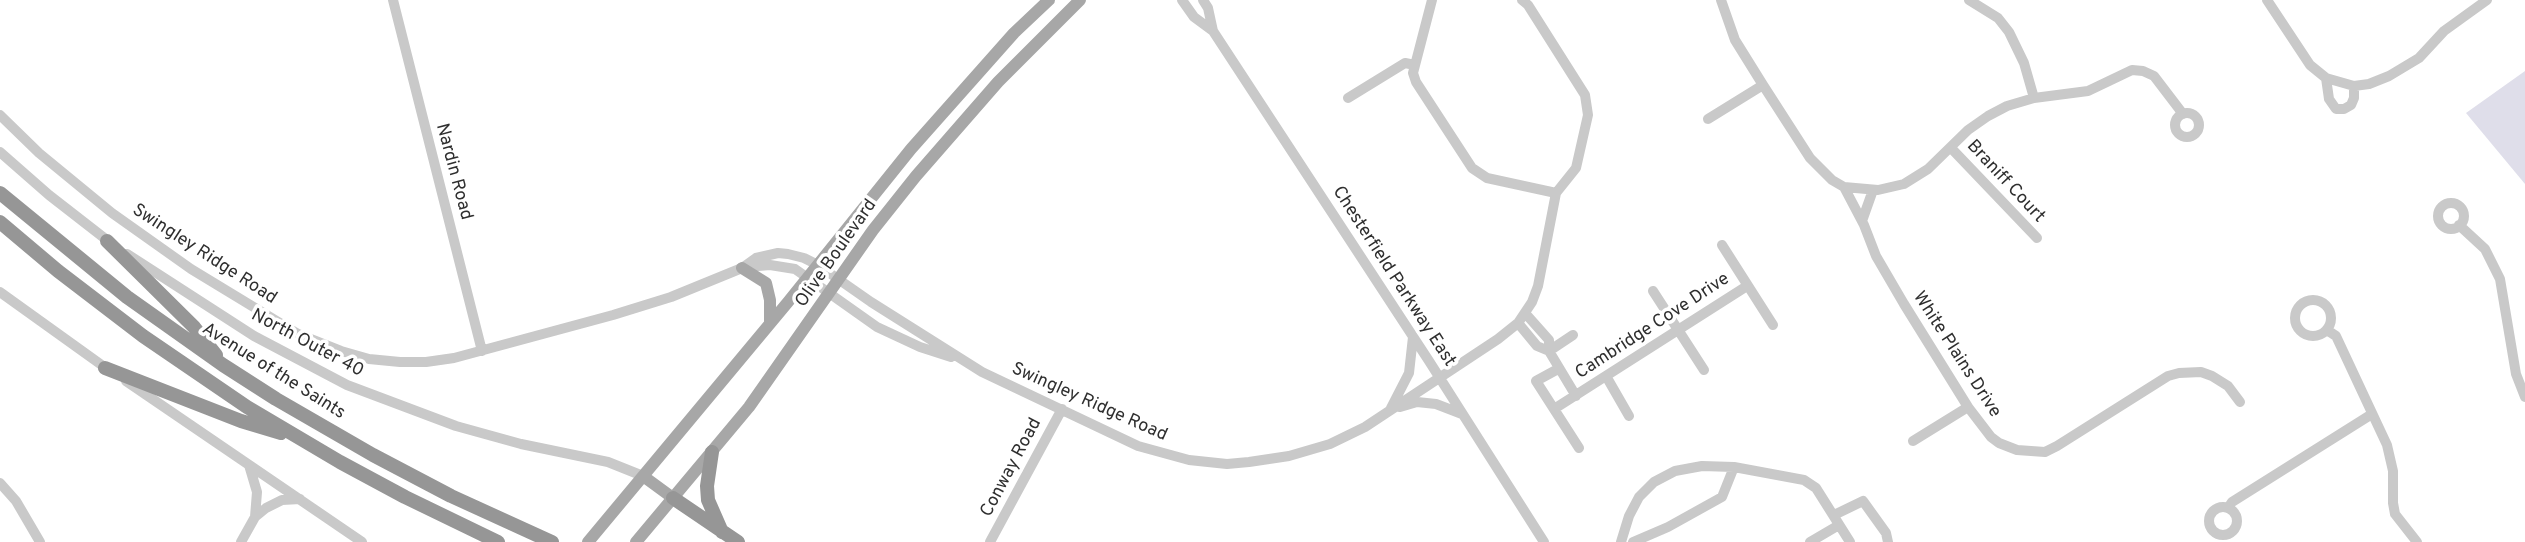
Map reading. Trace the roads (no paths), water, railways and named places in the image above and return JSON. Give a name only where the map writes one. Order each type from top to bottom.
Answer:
[{"type":"highway","name":"Avenue of the Saints","points":[[0,193],[127,297],[223,365],[373,455],[451,496],[549,541]]},
{"type":"highway","points":[[0,222],[58,271],[143,336],[218,387],[300,439],[405,497],[498,542]]},
{"type":"highway","points":[[107,241],[194,327],[223,365]]},
{"type":"highway","points":[[105,368],[241,421],[300,439]]},
{"type":"highway","points":[[712,452],[707,486],[708,500],[722,532]]},
{"type":"highway","points":[[673,498],[738,542]]},
{"type":"main road","name":"Olive Boulevard","points":[[588,542],[808,278],[873,194],[1014,33],[1049,0]]},
{"type":"main road","name":"Olive Boulevard","points":[[636,542],[772,377],[894,203],[998,82],[1080,0]]},
{"type":"main road","points":[[742,268],[766,283],[770,300],[770,323]]},
{"type":"main road","points":[[643,476],[673,498]]},
{"type":"street","name":"Nardin Road","points":[[393,0],[482,351]]},
{"type":"street","name":"Chesterfield Parkway East","points":[[1182,0],[1194,17],[1213,30]]},
{"type":"street","name":"Chesterfield Parkway East","points":[[1203,0],[1208,8],[1213,30],[1544,542]]},
{"type":"street","points":[[1432,0],[1413,73],[1416,82],[1472,168],[1487,178],[1556,193]]},
{"type":"street","points":[[1518,323],[1538,286],[1556,193],[1576,168],[1588,115],[1584,95],[1528,5],[1522,0]]},
{"type":"street","name":"White Plains Drive","points":[[1721,0],[1735,40],[1810,158],[1832,180],[1844,187],[1884,271],[1968,407],[1991,437],[2017,450],[2045,452],[2168,376],[2179,373],[2201,372],[2212,376],[2228,386],[2240,402]]},
{"type":"street","points":[[1969,0],[1997,18],[2009,32],[2024,63],[2034,98]]},
{"type":"street","points":[[2267,0],[2303,57],[2326,78],[2354,86],[2369,84],[2389,76],[2419,58],[2444,31],[2487,0]]},
{"type":"street","points":[[1348,97],[1405,63],[1415,65]]},
{"type":"street","points":[[1844,187],[1873,190],[1904,184],[1927,169],[1968,130],[2007,106],[2034,98],[2088,91],[2132,70],[2154,76],[2183,114]]},
{"type":"street","points":[[2326,78],[2329,99],[2336,108],[2344,109],[2351,105],[2354,86]]},
{"type":"street","points":[[1708,119],[1763,85]]},
{"type":"street","name":"Swingley Ridge Road","points":[[0,115],[39,153],[112,213],[191,268],[298,334],[369,359],[426,362],[482,351],[663,300],[742,268],[755,258],[778,253],[797,256],[818,265],[961,360],[1146,449],[1189,460],[1227,464],[1269,460],[1330,444],[1363,428],[1518,323]]},
{"type":"street","name":"Braniff Court","points":[[1951,148],[2036,238]]},
{"type":"street","name":"North Outer 40","points":[[0,152],[107,241],[254,336],[347,385],[456,426],[521,444],[608,462],[643,476]]},
{"type":"street","points":[[1862,221],[1873,190]]},
{"type":"street","points":[[2459,225],[2485,249],[2500,279],[2516,374],[2525,397]]},
{"type":"street","points":[[1722,245],[1773,325]]},
{"type":"street","name":"Swingley Ridge Road","points":[[742,268],[778,265],[795,269],[891,335],[961,360]]},
{"type":"street","name":"Cambridge Cove Drive","points":[[1554,409],[1747,286]]},
{"type":"street","points":[[1653,291],[1704,370]]},
{"type":"street","points":[[0,292],[105,368],[362,542]]},
{"type":"street","name":"Cambridge Cove Drive","points":[[1525,313],[1549,340],[1549,351],[1576,396]]},
{"type":"street","name":"Cambridge Cove Drive","points":[[1518,323],[1537,346],[1549,351]]},
{"type":"street","points":[[2327,330],[2336,337],[2391,458],[2396,514],[2417,542]]},
{"type":"street","points":[[1549,351],[1573,335]]},
{"type":"street","points":[[1390,410],[1409,373],[1413,336]]},
{"type":"street","points":[[1558,369],[1536,381],[1579,448]]},
{"type":"street","points":[[1606,376],[1629,416]]},
{"type":"street","points":[[1390,410],[1417,402],[1436,404],[1463,414]]},
{"type":"street","points":[[1913,441],[1968,407]]},
{"type":"street","name":"Conway Road","points":[[990,542],[1062,409]]},
{"type":"street","points":[[2228,508],[2232,502],[2372,414]]},
{"type":"street","points":[[249,465],[257,492],[255,517]]},
{"type":"street","points":[[1621,542],[1629,516],[1639,497],[1654,482],[1675,471],[1702,466],[1734,467],[1804,480],[1816,488],[1850,542]]},
{"type":"street","points":[[1633,542],[1668,527],[1722,497],[1734,467]]},
{"type":"street","points":[[0,483],[16,501],[40,542]]},
{"type":"street","points":[[241,542],[255,517],[274,502],[300,499]]},
{"type":"street","points":[[1834,515],[1863,500],[1886,533],[1888,542]]},
{"type":"street","points":[[1810,542],[1839,525]]}]
